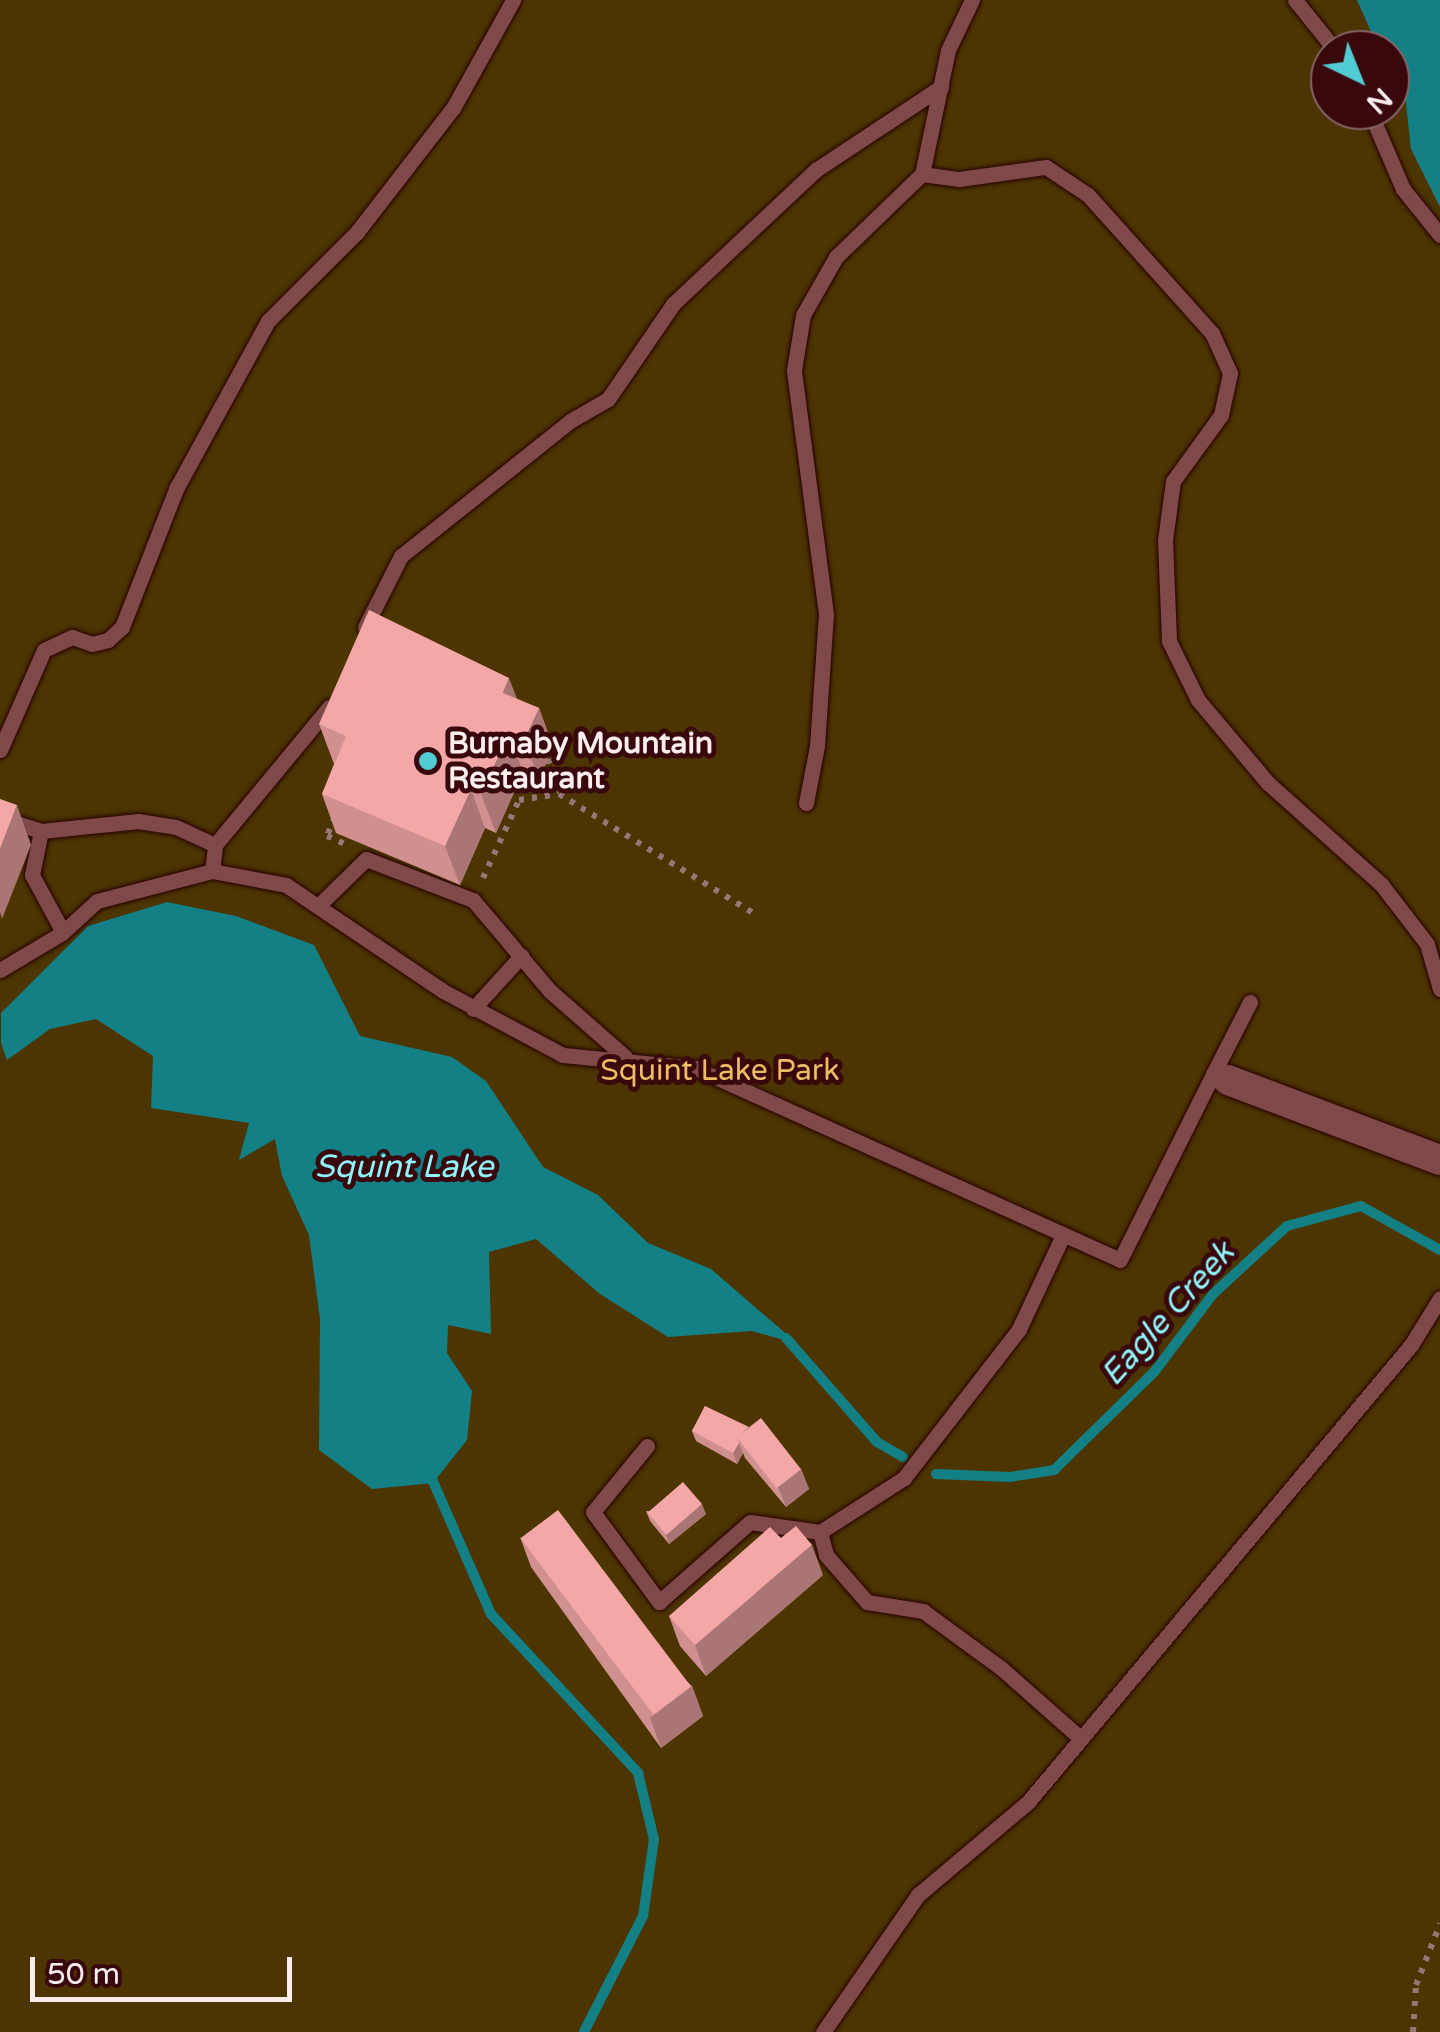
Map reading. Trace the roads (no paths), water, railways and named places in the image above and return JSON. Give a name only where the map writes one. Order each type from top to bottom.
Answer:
[{"type":"street","points":[[1220,1077],[1440,1160]]},
{"type":"lane","points":[[0,750],[44,650],[72,637],[92,644],[108,640],[122,628],[177,487],[268,321],[358,232],[453,108],[513,0]]},
{"type":"lane","points":[[806,803],[817,746],[826,614],[794,370],[803,315],[836,257],[922,174],[948,50],[972,0]]},
{"type":"lane","points":[[1295,0],[1318,30]]},
{"type":"lane","points":[[356,650],[377,592],[401,556],[570,420],[608,399],[673,304],[818,169],[941,87]]},
{"type":"lane","points":[[1378,130],[1403,189],[1440,235]]},
{"type":"lane","points":[[922,174],[959,179],[1046,167],[1088,195],[1212,334],[1230,373],[1221,415],[1173,481],[1165,540],[1169,641],[1198,700],[1268,783],[1381,884],[1427,944],[1440,990]]},
{"type":"lane","points":[[212,872],[215,845],[317,727],[336,694]]},
{"type":"lane","points":[[0,818],[41,831],[138,822],[176,826],[215,845]]},
{"type":"lane","points":[[41,831],[32,874],[63,932]]},
{"type":"lane","points":[[318,906],[366,859],[473,900],[521,956],[625,1057]]},
{"type":"lane","points":[[0,970],[63,932],[98,901],[212,872],[286,885],[473,1009],[563,1054],[625,1057],[695,1068],[1120,1260],[1220,1077],[1250,1002]]},
{"type":"lane","points":[[473,1009],[521,956]]},
{"type":"lane","points":[[647,1446],[593,1512],[659,1602],[750,1522],[820,1532],[904,1478],[1018,1329],[1063,1235]]},
{"type":"lane","points":[[823,2032],[918,1895],[1028,1802],[1412,1345],[1440,1298]]},
{"type":"lane","points":[[820,1532],[826,1555],[867,1602],[923,1612],[1001,1668],[1079,1737]]},
{"type":"water","points":[[1357,0],[1440,0],[1440,207],[1411,149],[1410,30],[1370,30]]},
{"type":"water","name":"Squint Lake","points":[[167,902],[236,916],[314,945],[360,1036],[452,1057],[486,1081],[543,1167],[598,1195],[648,1243],[711,1269],[798,1344],[752,1331],[668,1337],[600,1294],[536,1239],[489,1252],[491,1334],[448,1325],[447,1353],[472,1391],[467,1440],[433,1483],[372,1489],[319,1450],[320,1319],[309,1235],[282,1176],[275,1139],[239,1160],[249,1123],[151,1108],[153,1056],[96,1019],[50,1029],[7,1060],[1,1043],[1,1013],[88,926]]},
{"type":"waterway","name":"Eagle Creek","points":[[936,1474],[1010,1477],[1054,1470],[1155,1371],[1213,1294],[1287,1226],[1361,1206],[1440,1250]]},
{"type":"waterway","name":"Eagle Creek","points":[[786,1338],[877,1442],[903,1457]]},
{"type":"waterway","points":[[428,1470],[491,1614],[638,1773],[654,1839],[643,1916],[584,2032]]},
{"type":"place","name":"Burnaby Mountain Restaurant","points":[[428,761]]},
{"type":"park label","name":"Squint Lake Park","points":[[720,1071]]}]
